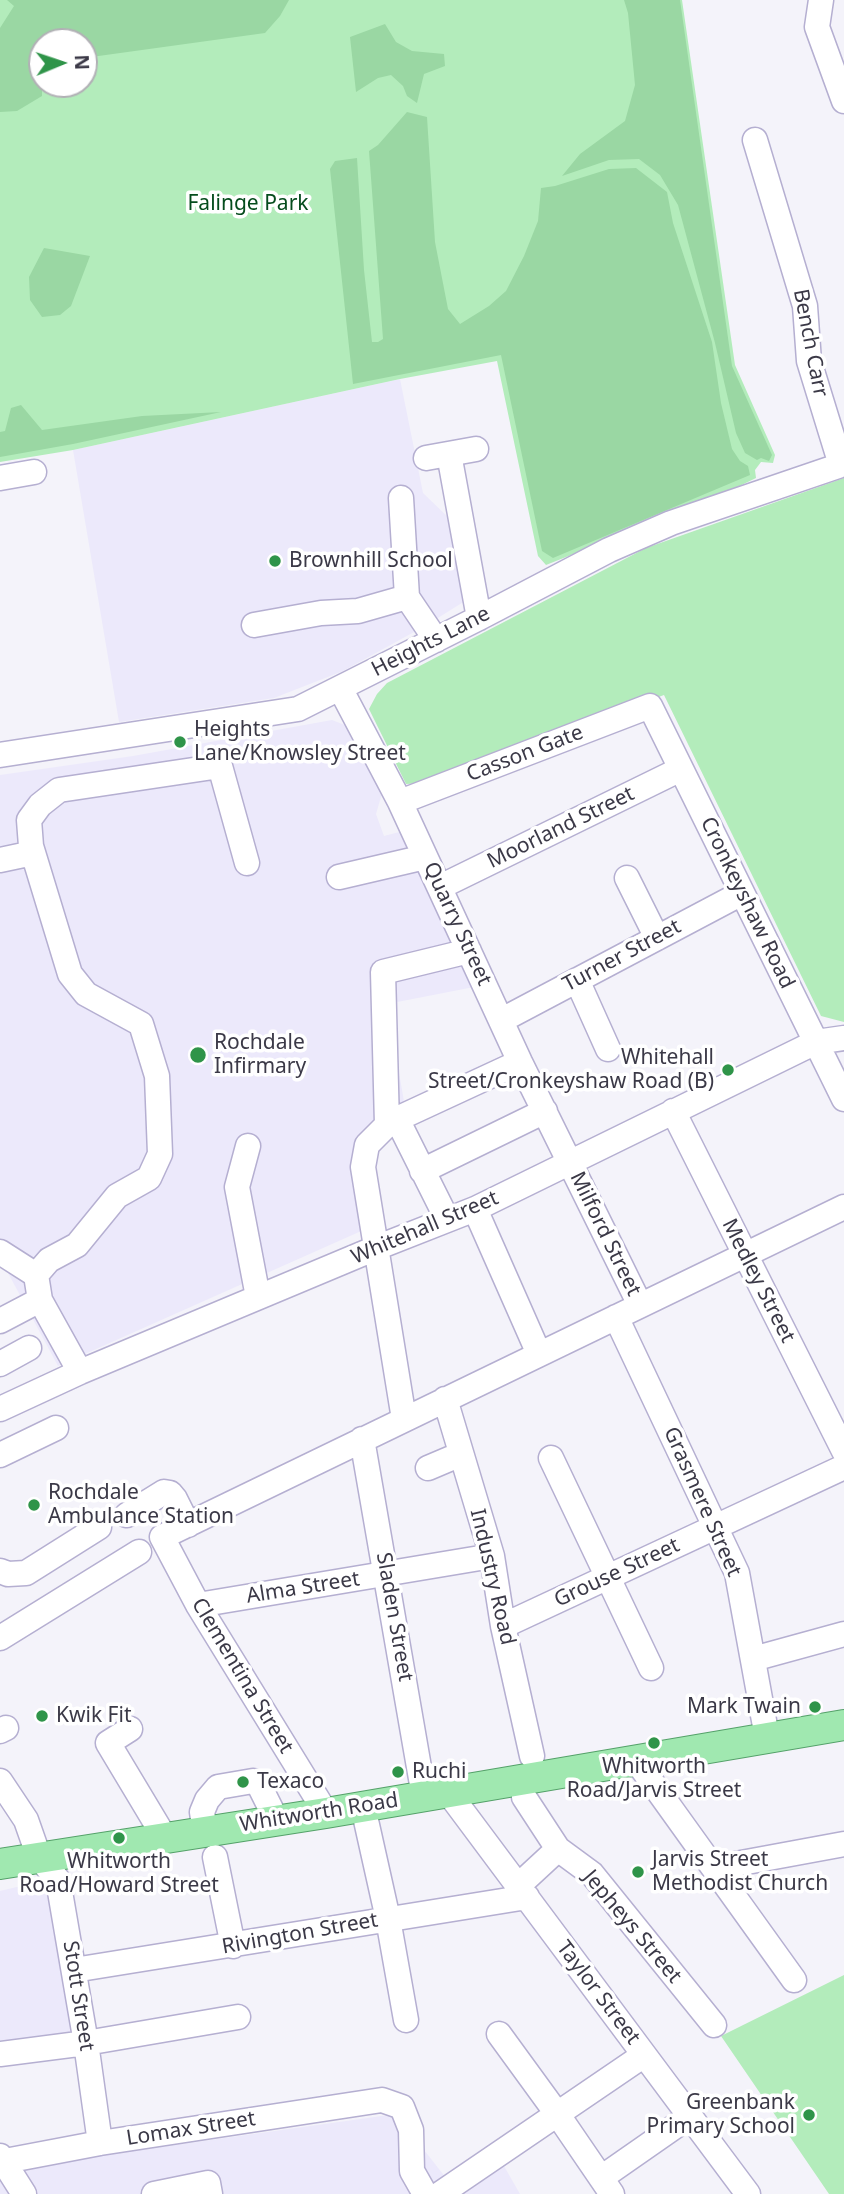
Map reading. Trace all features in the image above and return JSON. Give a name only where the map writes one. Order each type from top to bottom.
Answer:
[{"type":"main road","name":"Whitworth Road","points":[[0,1864],[165,1838],[210,1844],[277,1821],[844,1725]]},
{"type":"street","points":[[821,0],[817,27],[844,101]]},
{"type":"street","name":"Bench Carr","points":[[755,140],[805,306],[809,361],[842,464]]},
{"type":"street","points":[[476,449],[438,456],[479,618]]},
{"type":"street","name":"Heights Lane","points":[[0,755],[298,709],[609,550],[671,523],[842,464]]},
{"type":"street","points":[[0,478],[34,472]]},
{"type":"street","points":[[401,498],[407,597],[436,640]]},
{"type":"street","points":[[254,625],[321,613],[358,611],[407,597]]},
{"type":"street","name":"Quarry Street","points":[[341,688],[400,802],[520,1062],[570,1163]]},
{"type":"street","name":"Casson Gate","points":[[400,802],[650,706]]},
{"type":"street","name":"Cronkeyshaw Road","points":[[650,706],[844,1099]]},
{"type":"street","points":[[36,1275],[49,1261],[77,1245],[117,1196],[149,1178],[160,1154],[157,1076],[141,1024],[86,994],[70,974],[33,853],[29,820],[40,804],[59,790],[220,766],[247,863]]},
{"type":"street","name":"Moorland Street","points":[[440,887],[681,769]]},
{"type":"street","points":[[0,860],[33,853]]},
{"type":"street","points":[[340,877],[425,857]]},
{"type":"street","points":[[627,878],[657,938]]},
{"type":"street","name":"Turner Street","points":[[502,1020],[742,893]]},
{"type":"street","points":[[447,1220],[422,1171],[392,1122],[383,972],[470,951]]},
{"type":"street","points":[[577,980],[608,1049]]},
{"type":"street","name":"Whitehall Street","points":[[0,1409],[258,1297],[475,1209],[816,1042],[844,1038]]},
{"type":"street","points":[[404,1419],[363,1167],[368,1145],[392,1122],[520,1062]]},
{"type":"street","points":[[422,1171],[545,1111]]},
{"type":"street","name":"Medley Street","points":[[673,1111],[844,1451]]},
{"type":"street","points":[[248,1146],[237,1187],[258,1297]]},
{"type":"street","name":"Milford Street","points":[[570,1163],[640,1305]]},
{"type":"street","points":[[127,1514],[164,1492],[170,1493],[188,1525],[844,1207]]},
{"type":"street","points":[[475,1209],[539,1354]]},
{"type":"street","points":[[0,1252],[36,1275],[40,1300],[80,1372]]},
{"type":"street","points":[[0,1321],[40,1300]]},
{"type":"street","name":"Grasmere Street","points":[[616,1317],[737,1573],[766,1737]]},
{"type":"street","points":[[0,1364],[29,1348]]},
{"type":"street","name":"Industry Road","points":[[445,1399],[492,1556],[503,1626],[533,1756]]},
{"type":"street","points":[[0,1455],[56,1429]]},
{"type":"street","name":"Sladen Street","points":[[362,1439],[386,1574],[436,1794]]},
{"type":"street","points":[[428,1468],[461,1454]]},
{"type":"street","points":[[551,1458],[651,1668]]},
{"type":"street","name":"Grouse Street","points":[[503,1626],[844,1467]]},
{"type":"street","name":"Clementina Street","points":[[188,1525],[162,1537],[198,1605],[326,1813]]},
{"type":"street","points":[[0,1571],[8,1574],[26,1573],[99,1528]]},
{"type":"street","points":[[0,1638],[139,1552]]},
{"type":"street","name":"Alma Street","points":[[198,1605],[492,1556]]},
{"type":"street","points":[[752,1659],[844,1634]]},
{"type":"street","points":[[131,1729],[108,1743],[165,1838]]},
{"type":"street","points":[[636,1760],[794,1980]]},
{"type":"street","name":"Stott Street","points":[[0,1781],[26,1820],[39,1857],[58,1880],[100,2143]]},
{"type":"street","points":[[233,1946],[202,1812],[207,1800],[218,1787],[253,1781],[259,1785],[277,1821]]},
{"type":"street","name":"Taylor Street","points":[[436,1794],[522,1891],[745,2193]]},
{"type":"street","name":"Jepheys Street","points":[[524,1797],[558,1849],[592,1874],[714,2025]]},
{"type":"street","points":[[363,1807],[388,1919],[407,1971],[406,2021]]},
{"type":"street","points":[[522,1891],[558,1849]]},
{"type":"street","points":[[714,1868],[841,1851]]},
{"type":"street","name":"Rivington Street","points":[[74,1970],[388,1919],[522,1891]]},
{"type":"street","points":[[0,2054],[86,2043],[238,2017]]},
{"type":"street","points":[[499,2034],[606,2186],[690,2116]]},
{"type":"street","points":[[440,2194],[644,2055]]},
{"type":"street","name":"Lomax Street","points":[[1,2160],[383,2100],[402,2107],[411,2130],[412,2171],[425,2194]]},
{"type":"street","points":[[1,2160],[24,2194]]},
{"type":"street","points":[[154,2194],[208,2183],[210,2194]]},
{"type":"shaded area","name":"Brownhill School","points":[[400,379],[423,493],[451,520],[465,601],[343,671],[274,698],[119,722],[73,450]]},
{"type":"shaded area","name":"Rochdale Infirmary","points":[[332,720],[355,729],[383,790],[376,814],[384,836],[403,831],[474,987],[387,1004],[405,1107],[367,1138],[377,1224],[58,1366],[0,1258],[0,775],[133,756]]},
{"type":"shaded area","points":[[50,1879],[75,2037],[0,2063],[0,1891]]},
{"type":"shaded area","points":[[396,2114],[446,2178],[504,2166],[520,2194],[0,2194],[0,2178],[18,2167]]},
{"type":"green space","name":"Falinge Park","points":[[0,0],[682,0],[735,365],[775,455],[773,463],[761,462],[755,470],[756,478],[721,495],[546,565],[538,556],[497,361],[400,379],[73,450],[0,462]]},
{"type":"green space","points":[[7,0],[289,0],[280,16],[265,33],[98,56],[98,28],[28,28],[28,98],[39,98],[17,111],[0,112],[0,28],[14,6]]},
{"type":"green space","points":[[624,0],[680,0],[732,366],[772,455],[769,461],[761,458],[757,460],[745,453],[736,433],[678,205],[660,175],[639,159],[609,160],[562,176],[580,154],[625,121],[635,85],[628,13]]},
{"type":"green space","points":[[385,24],[396,42],[412,51],[444,54],[445,66],[424,74],[417,103],[407,96],[403,86],[391,75],[378,78],[356,92],[350,37]]},
{"type":"green space","points":[[407,112],[427,117],[435,242],[448,309],[460,324],[489,306],[506,291],[538,221],[541,188],[609,169],[636,168],[667,192],[673,223],[712,342],[721,403],[732,449],[740,461],[748,466],[750,475],[553,558],[542,551],[501,355],[353,384],[330,169],[335,161],[357,158],[364,270],[372,342],[378,342],[383,339],[369,151],[378,145]]},
{"type":"green space","points":[[44,248],[90,256],[71,306],[60,315],[42,317],[30,300],[29,277]]},
{"type":"green space","points":[[21,405],[42,430],[142,416],[221,412],[0,457],[0,432],[5,431],[11,408]]},
{"type":"green space","points":[[844,478],[844,1022],[821,1016],[664,695],[425,783],[406,784],[369,709],[387,683],[646,548]]},
{"type":"green space","name":"Greenbank Primary School","points":[[844,1975],[844,2194],[829,2194],[721,2036]]},
{"type":"place","name":"Brownhill School","points":[[275,561]]},
{"type":"place","name":"Heights Lane/Knowsley Street","points":[[180,742]]},
{"type":"place","name":"Rochdale Infirmary","points":[[198,1055]]},
{"type":"place","name":"Whitehall Street/Cronkeyshaw Road (B)","points":[[728,1070]]},
{"type":"place","name":"Rochdale Ambulance Station","points":[[34,1505]]},
{"type":"place","name":"Mark Twain","points":[[815,1707]]},
{"type":"place","name":"Kwik Fit","points":[[42,1716]]},
{"type":"place","name":"Whitworth Road/Jarvis Street","points":[[654,1743]]},
{"type":"place","name":"Ruchi","points":[[398,1772]]},
{"type":"place","name":"Texaco","points":[[243,1782]]},
{"type":"place","name":"Whitworth Road/Howard Street","points":[[119,1838]]},
{"type":"place","name":"Jarvis Street Methodist Church","points":[[638,1872]]},
{"type":"place","name":"Greenbank Primary School","points":[[809,2115]]}]
